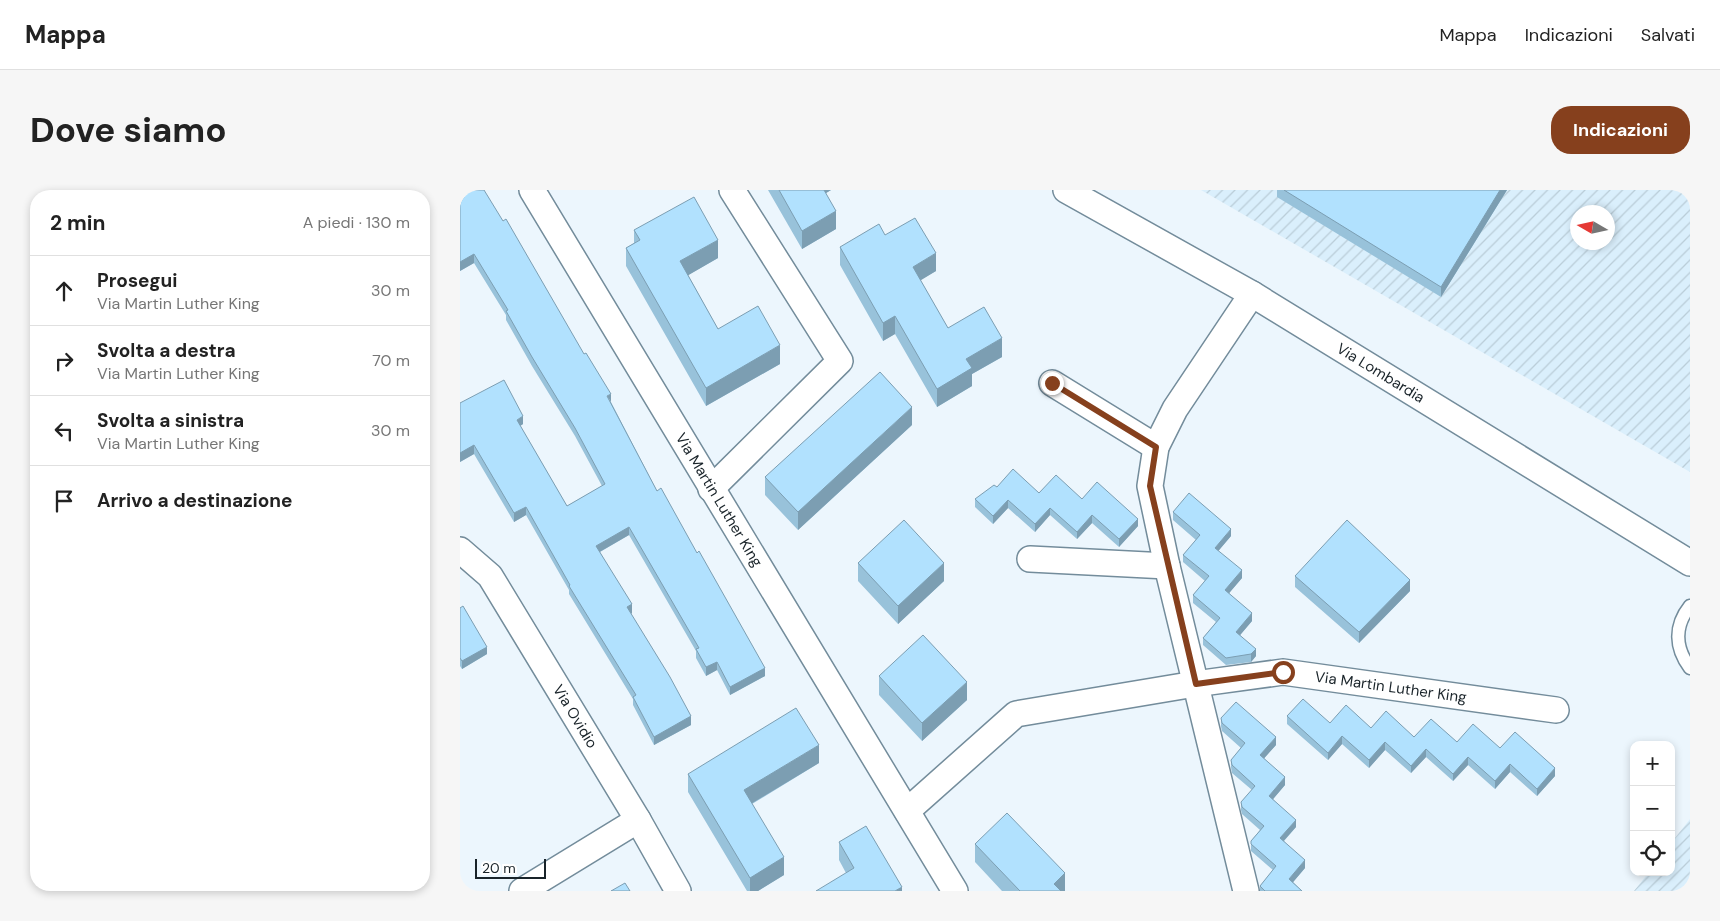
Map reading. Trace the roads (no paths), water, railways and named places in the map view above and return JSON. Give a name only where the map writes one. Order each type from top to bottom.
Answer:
[{"type":"street","name":"Via Martin Luther King","points":[[532,190],[955,891]]},
{"type":"street","points":[[711,489],[840,361],[732,190]]},
{"type":"street","name":"Via Lombardia","points":[[1066,190],[1252,294],[1690,563]]},
{"type":"street","points":[[1246,891],[1167,566],[1150,486],[1156,447],[1174,410],[1252,294]]},
{"type":"street","points":[[1052,383],[1156,447]]},
{"type":"street","name":"Via Ovidio","points":[[460,550],[490,576],[638,820],[678,891]]},
{"type":"street","points":[[1030,559],[1167,566]]},
{"type":"street","name":"Via Martin Luther King","points":[[907,811],[1016,714],[1196,684],[1283,672],[1556,710]]},
{"type":"street","points":[[522,891],[638,820]]},
{"type":"lane","points":[[1690,606],[1683,616],[1678,630],[1678,644],[1683,658],[1690,668]]}]
